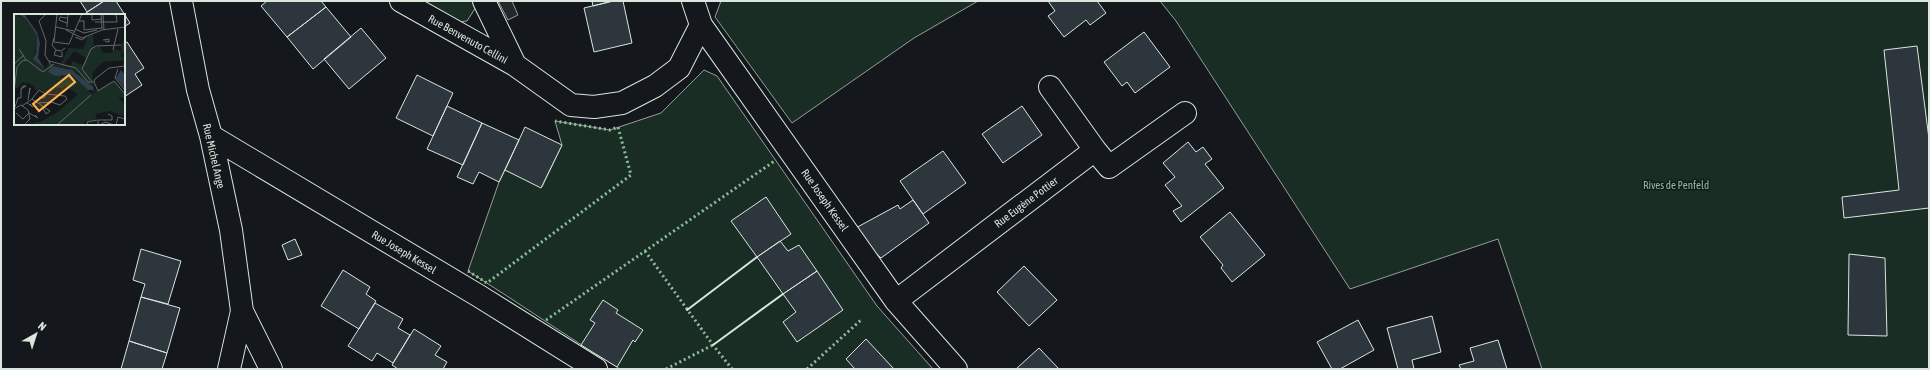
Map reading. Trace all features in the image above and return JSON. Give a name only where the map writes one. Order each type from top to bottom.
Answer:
[{"type":"street","name":"Rue Michel Ange","points":[[181,1],[198,90],[211,136],[231,230],[242,311],[271,369]]},
{"type":"street","name":"Rue Benvenuto Cellini","points":[[401,1],[515,65],[572,105],[594,107],[622,103],[655,86],[679,68],[701,25]]},
{"type":"street","name":"Rue Benvenuto Cellini","points":[[484,1],[515,65]]},
{"type":"street","points":[[693,1],[701,25]]},
{"type":"street","name":"Rue Joseph Kessel","points":[[701,25],[896,301],[956,369]]},
{"type":"street","points":[[1050,87],[1109,167],[1185,113]]},
{"type":"street","name":"Rue Joseph Kessel","points":[[211,136],[479,296],[596,369]]},
{"type":"street","name":"Rue Eugène Pottier","points":[[896,301],[1095,150]]},
{"type":"street","name":"Rue Michel Ange","points":[[229,369],[242,311]]},
{"type":"green space","points":[[423,1],[472,1],[476,7],[467,21],[459,22]]},
{"type":"green space","points":[[721,1],[978,1],[914,38],[792,123],[715,17]]},
{"type":"green space","name":"Rives de Penfeld","points":[[1160,1],[1929,1],[1929,369],[1542,369],[1498,239],[1350,289],[1176,21]]},
{"type":"green space","points":[[704,70],[717,76],[877,306],[933,369],[620,369],[468,271],[499,182],[505,170],[542,187],[562,145],[555,121],[610,130],[661,113]]},
{"type":"shaded area","points":[[498,1],[512,1],[518,15],[508,20]]},
{"type":"building","points":[[80,1],[104,1],[87,12]]},
{"type":"building","points":[[104,1],[116,1],[124,14],[84,14]]},
{"type":"building","points":[[267,1],[321,1],[326,7],[287,37],[261,6]]},
{"type":"building","points":[[592,1],[613,1],[593,6]]},
{"type":"building","points":[[613,1],[623,1],[632,43],[594,52],[584,8]]},
{"type":"building","points":[[1048,1],[1097,1],[1106,13],[1090,25],[1086,20],[1064,37],[1048,16],[1055,11]]},
{"type":"building","points":[[326,7],[351,37],[313,69],[287,37]]},
{"type":"building","points":[[125,15],[130,23],[125,26]]},
{"type":"building","points":[[361,28],[386,58],[349,89],[324,59]]},
{"type":"building","points":[[1144,32],[1170,67],[1135,93],[1127,82],[1122,86],[1104,62]]},
{"type":"building","points":[[127,42],[144,68],[135,74],[142,85],[125,96],[125,43]]},
{"type":"building","points":[[1917,46],[1929,139],[1929,208],[1844,218],[1842,197],[1899,190],[1884,50]]},
{"type":"building","points":[[417,75],[453,93],[433,136],[396,118]]},
{"type":"building","points":[[447,106],[482,123],[463,165],[427,149]]},
{"type":"building","points":[[1022,106],[1042,135],[1003,163],[982,134]]},
{"type":"building","points":[[482,123],[519,140],[499,182],[479,172],[473,184],[457,177]]},
{"type":"building","points":[[525,127],[562,145],[541,188],[505,170]]},
{"type":"building","points":[[1188,142],[1196,152],[1203,147],[1212,159],[1205,164],[1224,188],[1181,222],[1173,211],[1182,206],[1165,185],[1175,177],[1163,163]]},
{"type":"building","points":[[943,151],[966,183],[923,214],[900,181]]},
{"type":"building","points":[[766,197],[791,234],[757,257],[731,221]]},
{"type":"building","points":[[913,200],[929,223],[881,258],[852,230],[898,205],[900,209]]},
{"type":"building","points":[[1230,212],[1265,255],[1232,282],[1221,268],[1223,265],[1200,237]]},
{"type":"building","points":[[295,239],[302,255],[288,260],[282,245]]},
{"type":"building","points":[[780,241],[788,251],[799,245],[817,271],[783,294],[757,257]]},
{"type":"building","points":[[141,249],[181,261],[168,304],[141,297],[145,284],[133,280]]},
{"type":"building","points":[[1849,254],[1885,258],[1887,336],[1848,335]]},
{"type":"building","points":[[1024,266],[1057,300],[1029,326],[997,292]]},
{"type":"building","points":[[343,270],[370,287],[366,294],[376,301],[359,329],[321,306]]},
{"type":"building","points":[[817,271],[843,310],[797,342],[783,322],[796,312],[783,294]]},
{"type":"building","points":[[141,297],[180,308],[167,353],[129,341]]},
{"type":"building","points":[[603,300],[618,310],[616,313],[643,330],[635,342],[633,340],[617,367],[581,345],[595,323],[590,320]]},
{"type":"building","points":[[375,303],[403,319],[398,328],[410,335],[393,363],[377,353],[372,361],[348,346]]},
{"type":"building","points":[[1432,316],[1441,352],[1412,360],[1414,369],[1398,369],[1387,328]]},
{"type":"building","points":[[1358,320],[1374,350],[1340,369],[1332,369],[1317,342]]},
{"type":"building","points":[[414,329],[441,346],[435,355],[447,362],[443,369],[398,369],[392,365]]},
{"type":"building","points":[[866,339],[894,369],[855,369],[846,359]]},
{"type":"building","points":[[1498,340],[1507,369],[1461,369],[1459,365],[1474,361],[1470,348]]},
{"type":"building","points":[[129,341],[167,353],[162,369],[121,369]]},
{"type":"building","points":[[1039,348],[1059,369],[1016,369]]},
{"type":"hedge","points":[[468,271],[487,283],[631,175],[618,127],[610,130],[555,121]]},
{"type":"hedge","points":[[546,320],[776,160]]},
{"type":"hedge","points":[[645,251],[732,369]]},
{"type":"hedge","points":[[807,369],[861,320]]},
{"type":"hedge","points":[[666,369],[713,345]]},
{"type":"wall","points":[[687,310],[757,257]]},
{"type":"wall","points":[[713,345],[783,294]]}]
